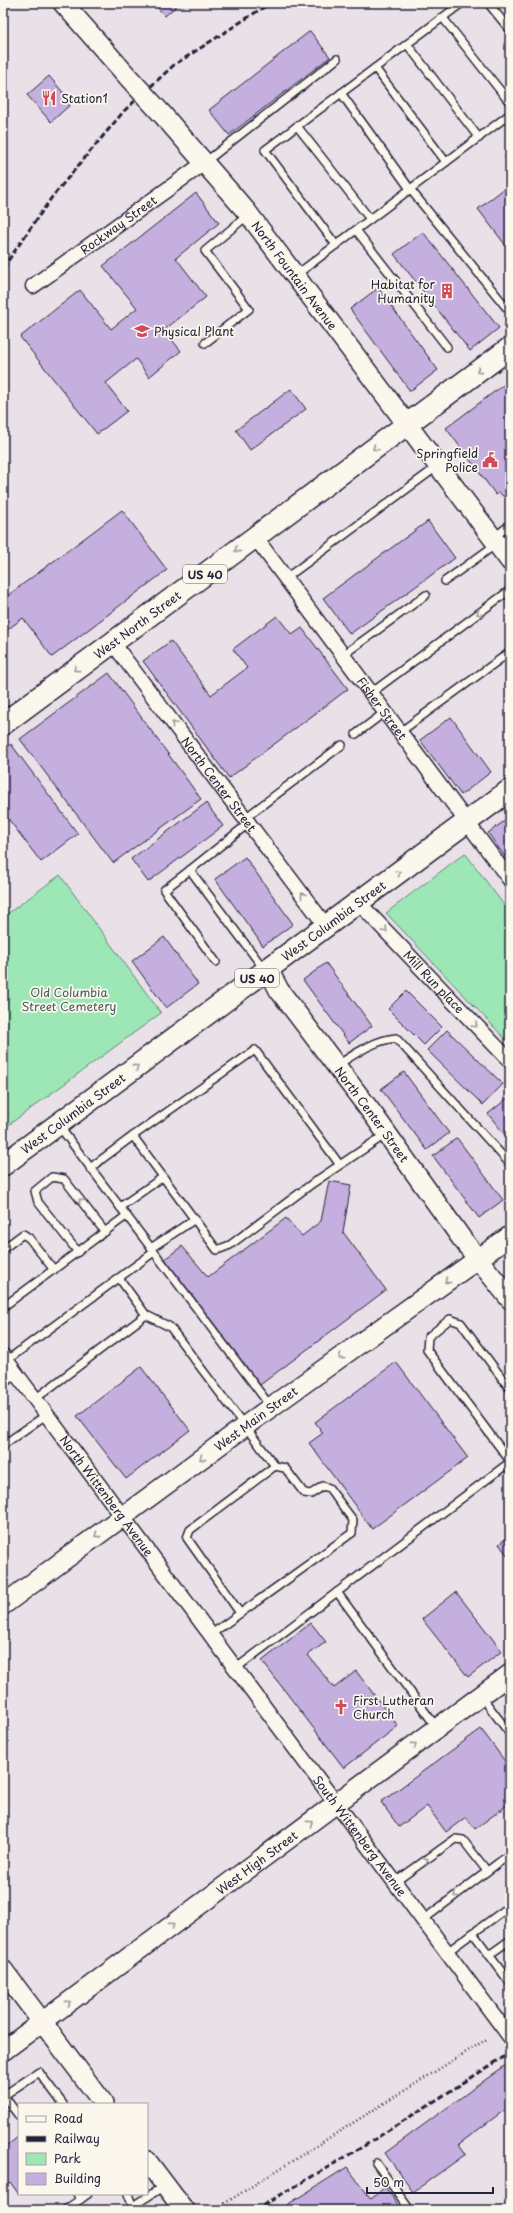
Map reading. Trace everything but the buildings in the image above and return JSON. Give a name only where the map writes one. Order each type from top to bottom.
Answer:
[{"type":"main road","name":"US 40","points":[[407,424],[510,348]]},
{"type":"main road","name":"West North Street","points":[[3,724],[407,424]]},
{"type":"main road","name":"West Columbia Street","points":[[3,1165],[510,790]]},
{"type":"street","name":"North Fountain Avenue","points":[[64,3],[249,215],[510,561]]},
{"type":"street","name":"Rockway Street","points":[[33,286],[204,163]]},
{"type":"street","name":"Fisher Street","points":[[255,537],[510,880]]},
{"type":"street","name":"North Center Street","points":[[112,642],[326,926]]},
{"type":"street","name":"Mill Run place","points":[[358,902],[510,1061]]},
{"type":"street","name":"North Center Street","points":[[267,970],[280,990],[510,1300]]},
{"type":"street","name":"West Main Street","points":[[3,1605],[270,1407],[510,1236]]},
{"type":"street","name":"North Wittenberg Avenue","points":[[5,1359],[210,1635]]},
{"type":"street","name":"South Wittenberg Avenue","points":[[210,1635],[447,1952],[509,2032]]},
{"type":"street","name":"West High Street","points":[[3,2051],[510,1674]]},
{"type":"street","points":[[3,1970],[103,2103]]},
{"type":"street","points":[[148,2162],[184,2210]]},
{"type":"lane","points":[[336,245],[265,150],[462,3]]},
{"type":"lane","points":[[488,3],[510,30]]},
{"type":"lane","points":[[443,18],[510,103]]},
{"type":"lane","points":[[407,44],[479,138]]},
{"type":"lane","points":[[204,163],[338,59]]},
{"type":"lane","points":[[375,68],[446,162]]},
{"type":"lane","points":[[341,93],[410,189],[506,307]]},
{"type":"lane","points":[[296,276],[510,114]]},
{"type":"lane","points":[[297,126],[370,219]]},
{"type":"lane","points":[[206,343],[249,309],[205,251],[249,215]]},
{"type":"lane","points":[[356,230],[447,347]]},
{"type":"lane","points":[[286,578],[438,466]]},
{"type":"lane","points":[[445,581],[495,541],[510,525]]},
{"type":"lane","points":[[371,693],[510,590]]},
{"type":"lane","points":[[343,655],[426,595]]},
{"type":"lane","points":[[400,732],[510,652]]},
{"type":"lane","points":[[356,734],[385,712]]},
{"type":"lane","points":[[216,962],[164,890],[342,745]]},
{"type":"lane","points":[[190,870],[267,970]]},
{"type":"lane","points":[[336,1066],[365,1048],[385,1039],[396,1038],[510,1164]]},
{"type":"lane","points":[[90,1168],[255,1050],[340,1165]]},
{"type":"lane","points":[[58,1124],[270,1407]]},
{"type":"lane","points":[[133,1136],[217,1250],[230,1245],[340,1165],[387,1133]]},
{"type":"lane","points":[[78,1252],[38,1202],[35,1191],[52,1177],[64,1180],[105,1232]]},
{"type":"lane","points":[[120,1207],[163,1177]]},
{"type":"lane","points":[[3,1307],[126,1216]]},
{"type":"lane","points":[[5,1359],[119,1278],[194,1219]]},
{"type":"lane","points":[[3,1249],[23,1234],[29,1238],[54,1270]]},
{"type":"lane","points":[[119,1278],[146,1315],[170,1327],[275,1466],[285,1468],[304,1493],[311,1494],[323,1486],[329,1488],[353,1520],[352,1533],[210,1635]]},
{"type":"lane","points":[[35,1399],[146,1315]]},
{"type":"lane","points":[[235,1669],[510,1462],[427,1350],[428,1337],[450,1320],[461,1323],[510,1389]]},
{"type":"lane","points":[[3,1384],[16,1374]]},
{"type":"lane","points":[[3,1445],[46,1415]]},
{"type":"lane","points":[[240,1613],[187,1538],[190,1530],[275,1466]]},
{"type":"lane","points":[[337,1592],[437,1728]]},
{"type":"lane","points":[[481,1696],[510,1734]]},
{"type":"lane","points":[[395,1882],[454,1839],[463,1840],[487,1871]]},
{"type":"lane","points":[[423,1920],[510,1854]]},
{"type":"lane","points":[[447,1952],[510,1906]]},
{"type":"lane","points":[[473,1933],[510,1982]]},
{"type":"lane","points":[[489,1955],[510,1940]]},
{"type":"lane","points":[[18,2115],[3,2096],[39,2072],[62,2103]]},
{"type":"lane","points":[[376,2163],[410,2210]]},
{"type":"lane","points":[[128,2195],[133,2208],[166,2185]]},
{"type":"lane","points":[[65,2210],[79,2196]]},
{"type":"path","points":[[214,2210],[487,2039]]},
{"type":"green space","points":[[465,853],[510,913],[510,1044],[386,913]]},
{"type":"green space","name":"Old Columbia Street Cemetery","points":[[60,875],[161,1013],[3,1129],[3,917]]},
{"type":"railway","points":[[3,268],[52,197],[124,111],[174,65],[264,7],[276,3]]},
{"type":"railway","points":[[255,2210],[364,2146],[510,2053]]},
{"type":"place","name":"Station1","points":[[49,98]]},
{"type":"place","name":"Habitat for Humanity","points":[[447,291]]},
{"type":"place","name":"Physical Plant","points":[[142,331]]},
{"type":"place","name":"Springfield Police","points":[[490,460]]},
{"type":"place","name":"First Lutheran Church","points":[[341,1707]]}]
